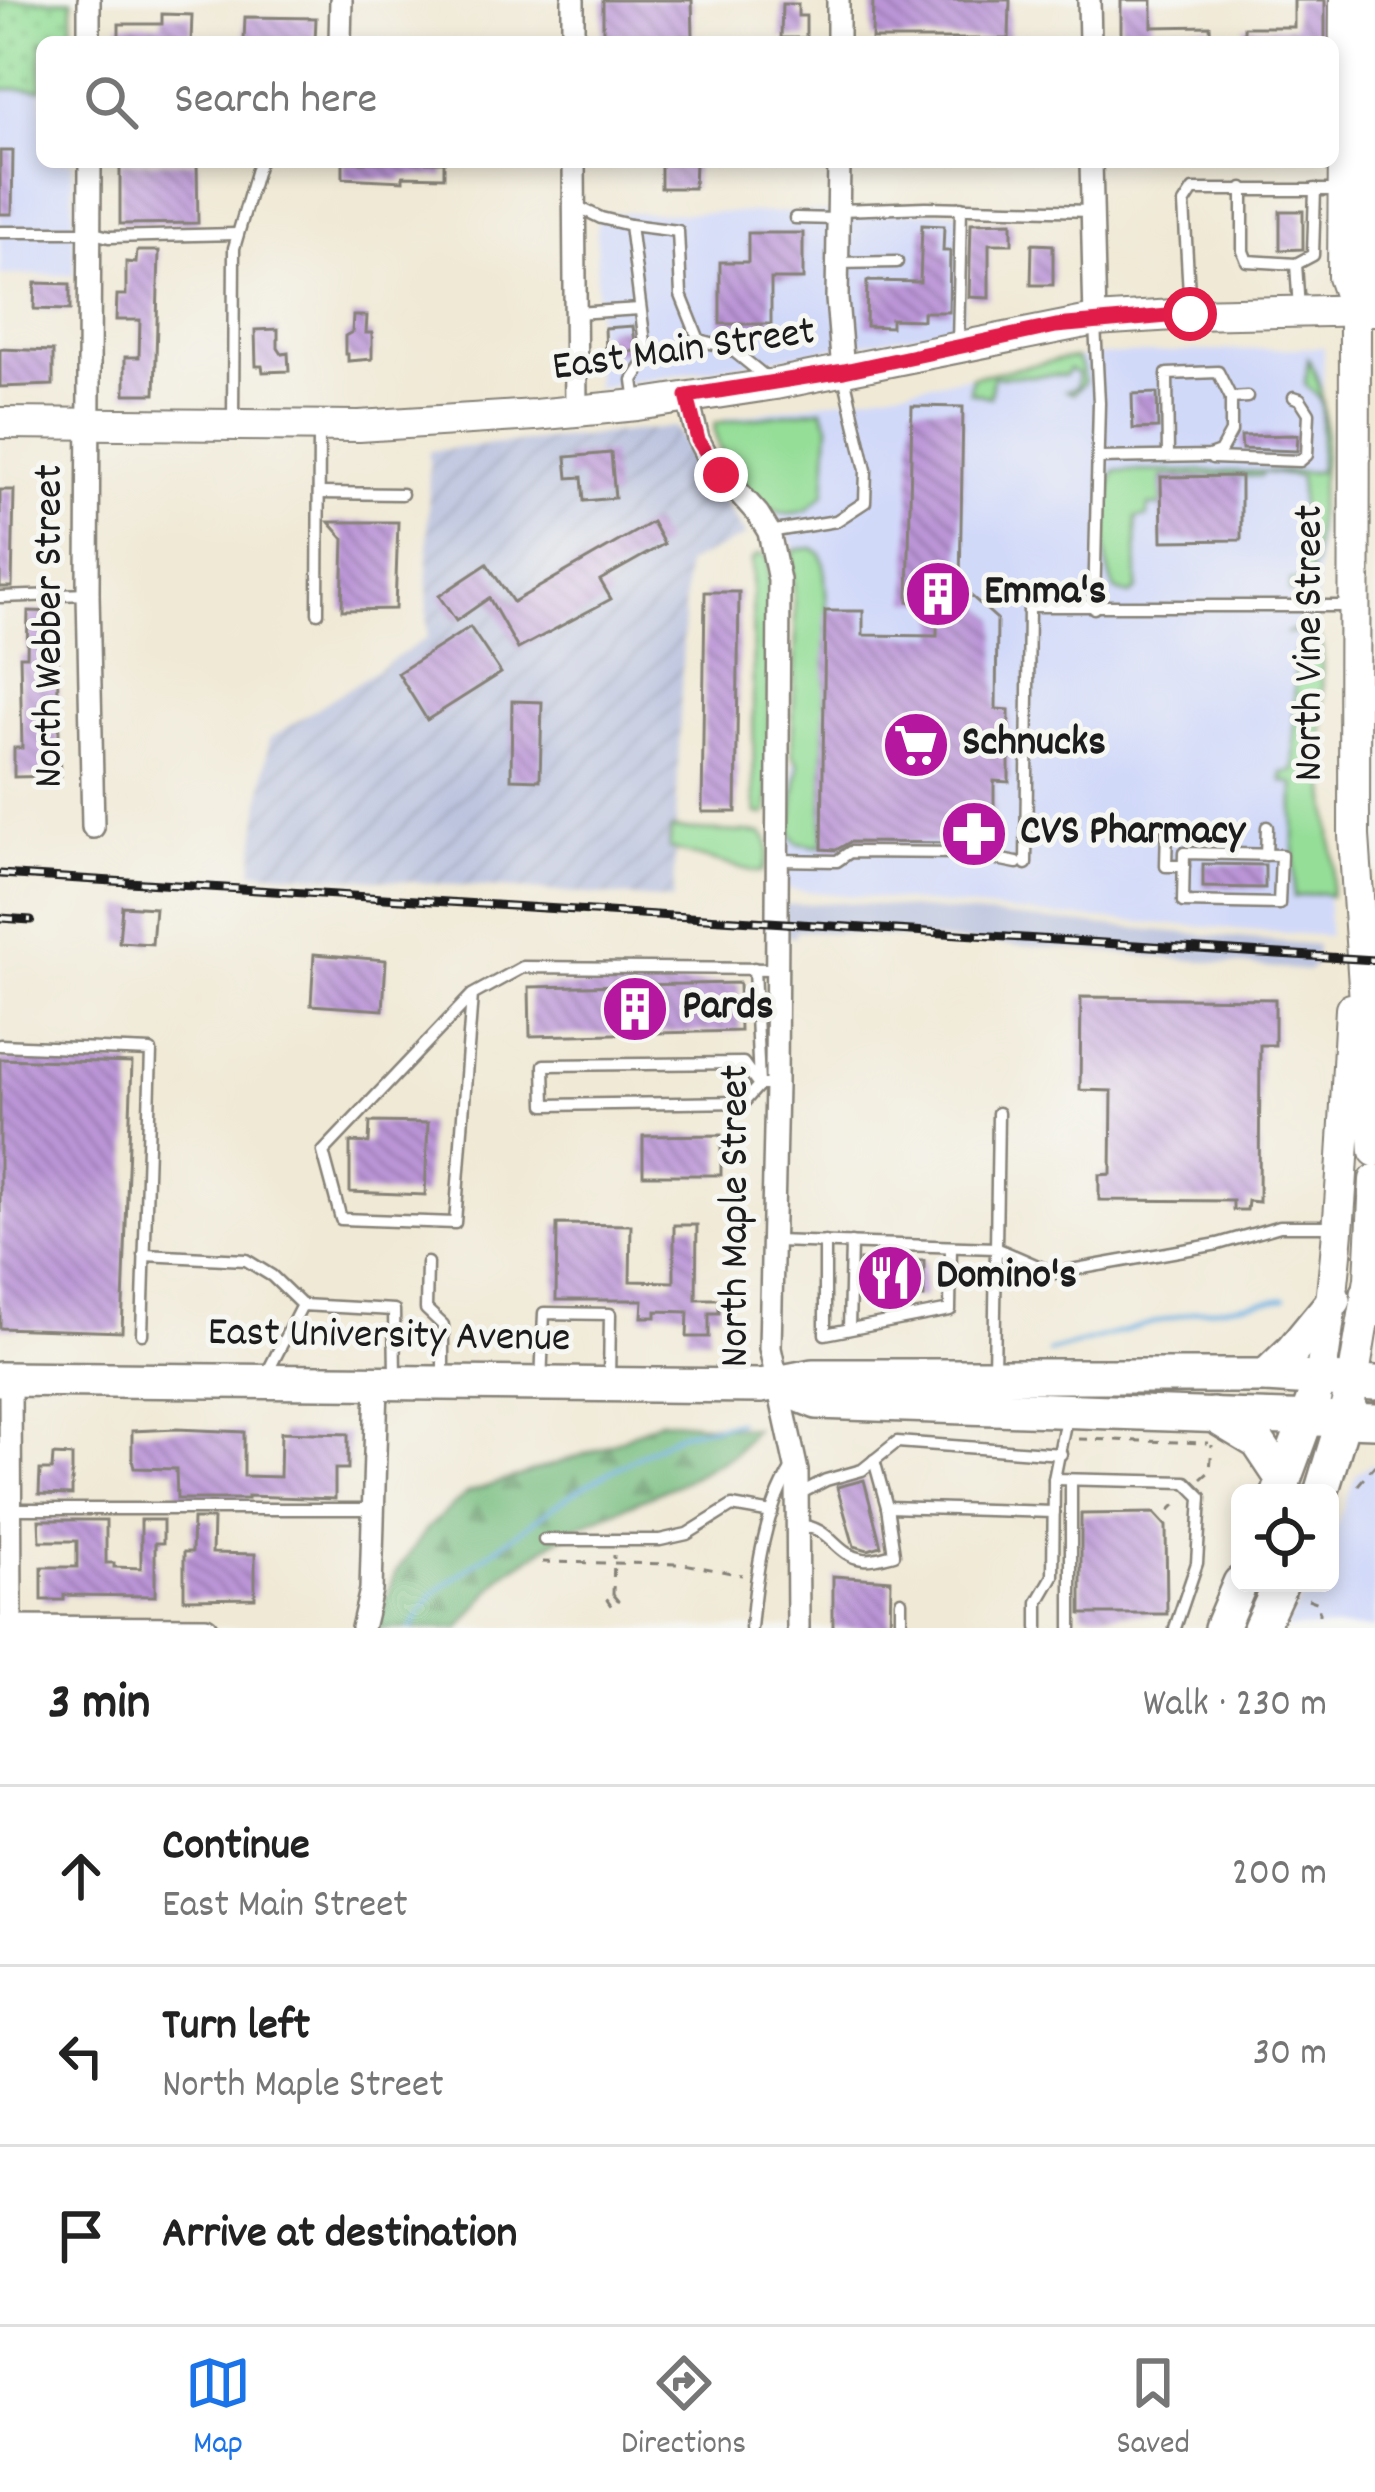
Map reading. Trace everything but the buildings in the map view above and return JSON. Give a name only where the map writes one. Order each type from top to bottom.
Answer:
[{"type":"main road","points":[[1345,0],[1356,80],[1368,278],[1365,310]]},
{"type":"main road","points":[[1339,151],[1373,19]]},
{"type":"main road","points":[[1335,168],[1330,189],[1343,277],[1365,310]]},
{"type":"main road","name":"East Main Street","points":[[0,422],[418,424],[637,405],[775,384],[1095,320],[1365,310]]},
{"type":"main road","name":"North Vine Street","points":[[1365,310],[1362,974],[1368,1001],[1375,1151]]},
{"type":"main road","name":"North Vine Street","points":[[1359,1301],[1341,1227],[1351,1009],[1362,974]]},
{"type":"main road","name":"North Vine Street","points":[[1349,1381],[1374,1229],[1375,1180]]},
{"type":"main road","points":[[1266,1376],[1359,1301]]},
{"type":"main road","name":"East University Avenue","points":[[5,1379],[609,1386],[777,1386],[813,1376],[1266,1376],[1349,1381]]},
{"type":"main road","points":[[1282,1484],[1308,1417],[1349,1381],[1360,1420],[1327,1484]]},
{"type":"main road","name":"East University Avenue","points":[[777,1386],[818,1402],[1074,1424],[1211,1428],[1308,1417],[1360,1420]]},
{"type":"main road","points":[[1211,1428],[1258,1442],[1279,1484]]},
{"type":"main road","points":[[1221,1628],[1236,1592]]},
{"type":"main road","points":[[1260,1628],[1293,1592]]},
{"type":"street","points":[[89,0],[89,36]]},
{"type":"street","points":[[340,0],[340,36]]},
{"type":"street","points":[[573,0],[573,36]]},
{"type":"street","points":[[838,0],[838,36]]},
{"type":"street","points":[[1089,0],[1090,36]]},
{"type":"street","name":"North Webber Street","points":[[90,168],[88,594],[93,827]]},
{"type":"street","points":[[574,168],[576,410]]},
{"type":"street","points":[[839,168],[836,263],[844,371]]},
{"type":"street","points":[[1091,168],[1095,320]]},
{"type":"street","name":"North Maple Street","points":[[687,396],[698,440],[708,458],[769,532],[779,580],[777,860],[764,968],[772,1241],[770,1353],[796,1461],[798,1628]]},
{"type":"street","points":[[5,1379],[11,1627]]},
{"type":"street","points":[[362,1628],[371,1590],[372,1509],[386,1384]]},
{"type":"street","points":[[0,1627],[206,1628]]},
{"type":"lane","points":[[233,424],[234,248],[257,168]]},
{"type":"lane","points":[[1190,314],[1184,204],[1199,187],[1330,189],[1312,255],[1296,264],[1247,261],[1243,188]]},
{"type":"lane","points":[[574,205],[601,218],[678,231],[681,295],[699,340],[730,347],[775,384]]},
{"type":"lane","points":[[958,348],[962,207]]},
{"type":"lane","points":[[795,218],[962,207],[1091,211]]},
{"type":"lane","points":[[630,225],[646,359],[633,380],[637,405]]},
{"type":"lane","points":[[0,232],[90,232],[110,237],[238,234]]},
{"type":"lane","points":[[836,263],[896,262]]},
{"type":"lane","points":[[1296,264],[1299,313]]},
{"type":"lane","points":[[575,313],[640,309]]},
{"type":"lane","points":[[1094,608],[1095,320]]},
{"type":"lane","points":[[769,532],[836,521],[865,502],[866,470],[844,371]]},
{"type":"lane","points":[[1168,456],[1167,374],[1218,372],[1231,398],[1229,441],[1209,456]]},
{"type":"lane","points":[[1231,398],[1247,397]]},
{"type":"lane","points":[[1098,458],[1209,456],[1300,461],[1306,455],[1309,413],[1297,398]]},
{"type":"lane","points":[[318,614],[319,425]]},
{"type":"lane","points":[[319,493],[402,494]]},
{"type":"lane","points":[[0,597],[88,594]]},
{"type":"lane","points":[[777,860],[837,861],[850,852],[920,853],[966,854],[1021,864],[1029,607],[1364,606]]},
{"type":"lane","points":[[1167,825],[1166,866],[1184,866]]},
{"type":"lane","points":[[1266,855],[1267,826]]},
{"type":"lane","points":[[1184,853],[1266,855],[1280,856],[1280,904],[1183,902],[1184,853]]},
{"type":"lane","points":[[472,995],[455,1223],[341,1219],[323,1152],[472,995],[523,967],[764,968]]},
{"type":"lane","points":[[0,1045],[151,1051],[142,1334]]},
{"type":"lane","points":[[742,1063],[768,1085],[745,1102],[545,1106],[544,1065],[742,1063]]},
{"type":"lane","points":[[994,1376],[998,1113]]},
{"type":"lane","points":[[772,1241],[996,1248],[1054,1273],[1218,1244],[1280,1226],[1341,1227]]},
{"type":"lane","points":[[825,1242],[824,1334],[950,1310],[951,1246]]},
{"type":"lane","points":[[849,1329],[851,1243]]},
{"type":"lane","points":[[144,1255],[246,1260],[272,1276],[302,1305],[394,1310],[386,1384]]},
{"type":"lane","points":[[427,1263],[426,1309],[443,1325],[443,1385]]},
{"type":"lane","points":[[263,1382],[302,1305]]},
{"type":"lane","points":[[540,1385],[544,1313],[610,1314],[609,1386]]},
{"type":"lane","points":[[1038,1628],[1038,1602],[1053,1576],[1054,1479],[1074,1424]]},
{"type":"lane","points":[[799,1494],[862,1470],[897,1442],[1061,1454]]},
{"type":"lane","points":[[799,1525],[818,1527],[843,1552],[864,1560],[894,1554],[874,1460]]},
{"type":"lane","points":[[751,1628],[756,1578],[772,1513],[796,1461]]},
{"type":"lane","points":[[1054,1479],[1186,1482],[1201,1497],[1197,1563],[1175,1628]]},
{"type":"lane","points":[[1071,1480],[1071,1628]]},
{"type":"lane","points":[[544,1540],[660,1540],[687,1534],[732,1505],[772,1513]]},
{"type":"lane","points":[[887,1507],[1054,1512]]},
{"type":"lane","points":[[6,1509],[372,1509]]},
{"type":"lane","points":[[901,1601],[901,1628]]},
{"type":"path","points":[[1074,1424],[1211,1428]]},
{"type":"path","points":[[1358,1485],[1375,1465]]},
{"type":"path","points":[[613,1595],[615,1540]]},
{"type":"path","points":[[542,1562],[684,1564],[756,1578]]},
{"type":"path","points":[[1296,1592],[1319,1603],[1319,1615]]},
{"type":"shaded area","points":[[0,0],[72,0],[72,36],[36,36],[36,168],[72,168],[74,275],[0,275]]},
{"type":"shaded area","points":[[966,212],[963,326],[596,388],[597,213]]},
{"type":"shaded area","points":[[1324,347],[1316,648],[1329,936],[1054,916],[785,889],[807,569],[723,419],[1096,355]]},
{"type":"shaded area","points":[[675,427],[746,536],[686,564],[673,900],[252,871],[269,739],[427,638],[429,451]]},
{"type":"shaded area","points":[[841,902],[1317,945],[1315,966],[1308,971],[796,930],[795,937],[783,936],[784,905]]},
{"type":"shaded area","points":[[1375,1462],[1375,1628],[1285,1628],[1306,1592],[1339,1592],[1339,1518],[1357,1473]]},
{"type":"green space","points":[[0,0],[72,0],[72,36],[36,36],[36,89],[0,89]]},
{"type":"green space","points":[[1076,358],[1082,368],[1084,383],[1073,394],[1066,391],[1076,388],[1078,374],[1069,369],[1065,375],[993,377],[990,397],[970,392],[972,377]]},
{"type":"green space","points":[[1308,359],[1318,381],[1323,406],[1325,432],[1314,565],[1310,566],[1315,588],[1302,595],[1289,592],[1290,581],[1301,581],[1300,477],[1263,472],[1261,476],[1162,477],[1162,506],[1148,506],[1147,517],[1136,518],[1137,590],[1130,595],[1117,591],[1108,567],[1105,532],[1115,471],[1319,472],[1322,407],[1305,384]]},
{"type":"green space","points":[[822,409],[829,424],[825,493],[800,512],[783,513],[769,507],[746,488],[726,461],[715,423]]},
{"type":"green space","points":[[813,548],[824,565],[827,607],[822,847],[797,843],[791,834],[799,764],[792,754],[796,637],[792,558],[795,550]]},
{"type":"green space","points":[[759,554],[769,557],[768,811],[764,815],[757,814],[754,798],[752,560]]},
{"type":"green space","points":[[1292,630],[1317,633],[1322,647],[1323,749],[1334,866],[1330,896],[1294,897],[1294,784],[1282,781],[1282,773],[1294,771],[1295,657],[1297,648],[1302,648],[1302,633],[1287,633]]},
{"type":"green space","points":[[671,829],[762,833],[768,857],[762,872],[756,872],[669,849]]},
{"type":"green space","points":[[662,1420],[754,1429],[734,1454],[677,1485],[578,1526],[503,1575],[460,1628],[375,1628],[395,1574],[428,1528],[467,1493],[600,1449]]},
{"type":"waterway","points":[[1049,1352],[1196,1311],[1285,1298]]},
{"type":"waterway","points":[[411,1628],[434,1593],[574,1492],[680,1433],[738,1422]]},
{"type":"railway","points":[[0,874],[1375,960]]},
{"type":"railway","points":[[0,918],[31,920]]},
{"type":"place","name":"Emma's","points":[[938,594]]},
{"type":"place","name":"Schnucks","points":[[916,745]]},
{"type":"place","name":"CVS Pharmacy","points":[[974,834]]},
{"type":"place","name":"Pards","points":[[635,1009]]},
{"type":"place","name":"Domino's","points":[[890,1278]]},
{"type":"route","points":[[721,475],[698,440],[687,396],[844,371],[1056,326],[1190,314]]}]
